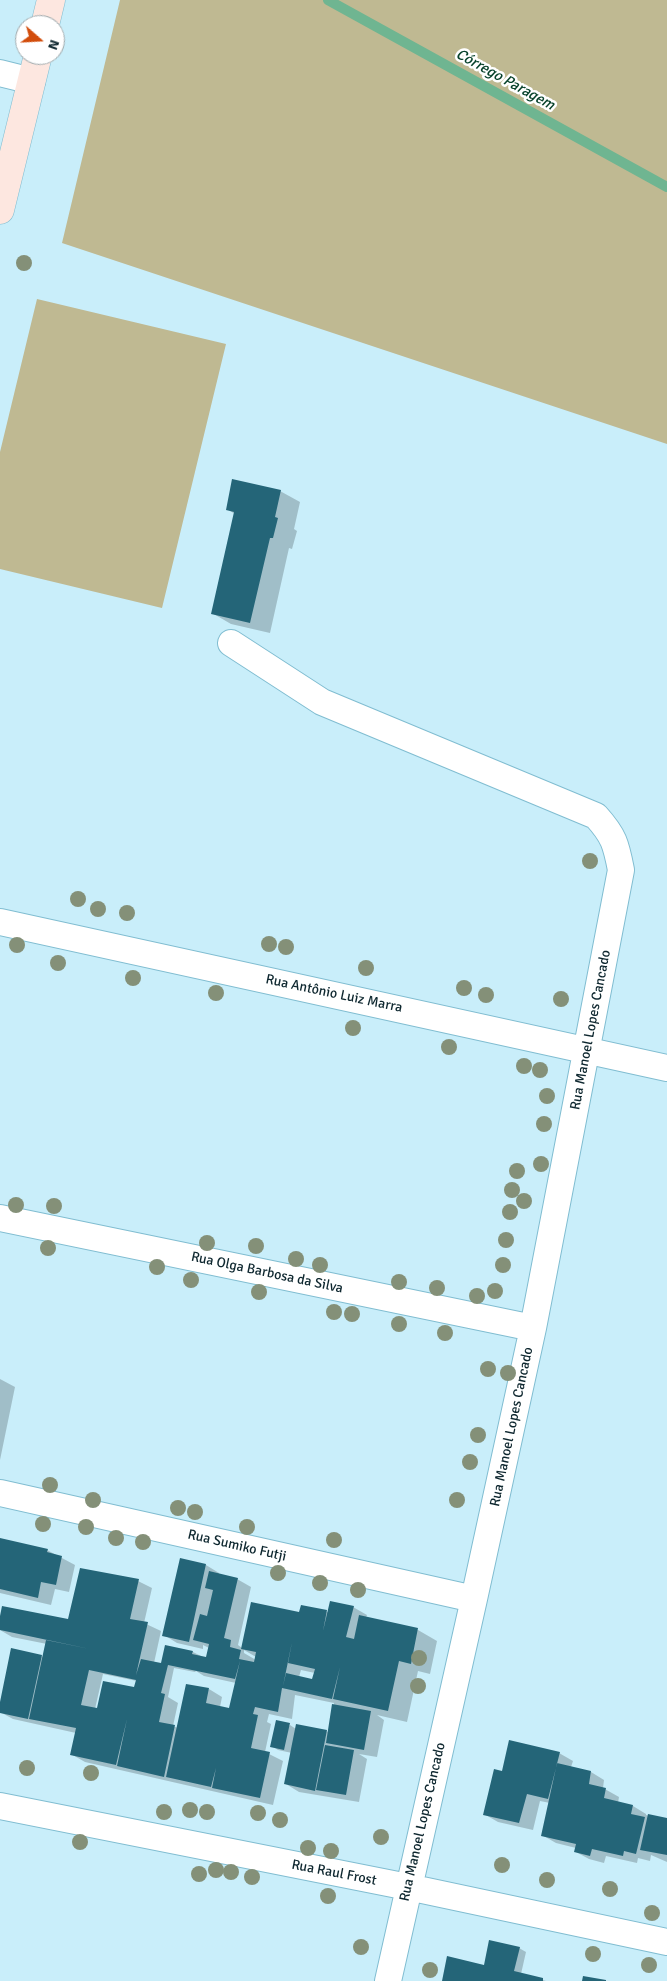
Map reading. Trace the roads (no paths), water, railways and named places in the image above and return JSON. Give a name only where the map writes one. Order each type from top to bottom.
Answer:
[{"type":"street","points":[[47,15],[51,0]]},
{"type":"street","points":[[0,74],[35,68],[0,210]]},
{"type":"street","name":"Rua Manoel Lopes Cancado","points":[[231,643],[322,702],[596,816],[611,832],[618,851],[621,870],[588,1050],[533,1328],[388,1981]]},
{"type":"street","name":"Rua Antônio Luiz Marra","points":[[0,922],[667,1068]]},
{"type":"street","name":"Rua Olga Barbosa da Silva","points":[[0,1218],[533,1328]]},
{"type":"street","name":"Rua Sumiko Futji","points":[[0,1493],[474,1599]]},
{"type":"street","name":"Rua Raul Frost","points":[[0,1806],[667,1942]]},
{"type":"waterway","name":"Córrego Paragem","points":[[328,0],[667,187]]}]
